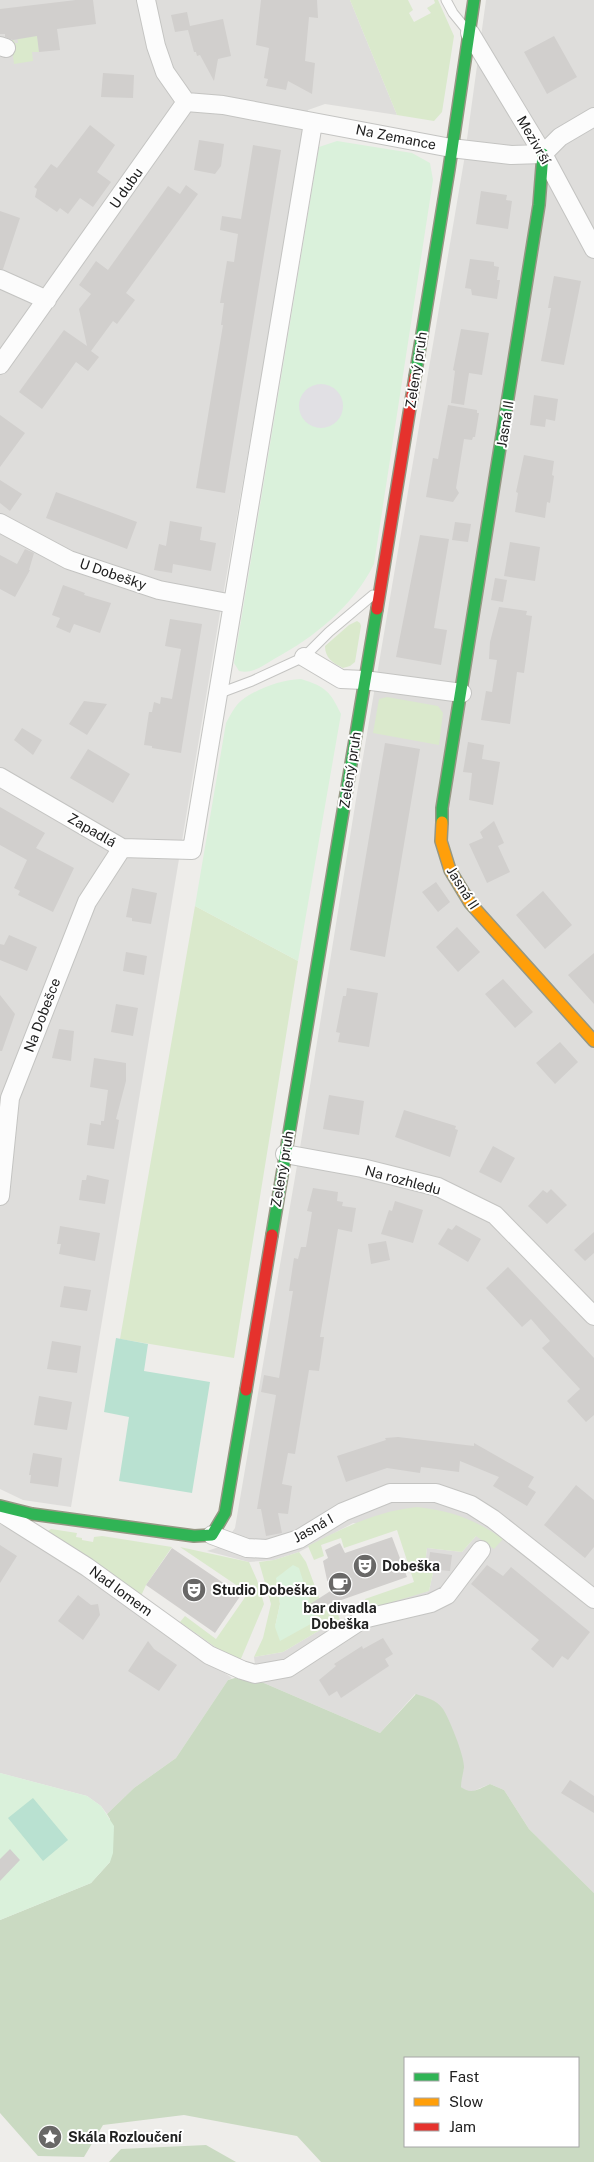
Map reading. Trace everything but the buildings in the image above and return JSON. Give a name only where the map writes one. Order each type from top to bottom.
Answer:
[{"type":"street","points":[[146,0],[156,46],[165,72],[186,102]]},
{"type":"street","name":"Zelený pruh","points":[[212,1535],[225,1513],[379,590],[474,0]]},
{"type":"street","name":"Mezivrší","points":[[470,33],[543,154],[594,249]]},
{"type":"street","name":"Na Zemance","points":[[186,102],[223,105],[451,148],[511,155],[543,154]]},
{"type":"street","name":"U dubu","points":[[0,365],[186,102]]},
{"type":"street","points":[[543,154],[560,137],[594,117]]},
{"type":"street","points":[[220,693],[233,604],[313,123]]},
{"type":"street","name":"Jasná II","points":[[543,154],[539,205],[442,808],[441,841],[450,870],[470,903],[594,1041]]},
{"type":"street","points":[[0,280],[47,300]]},
{"type":"street","name":"U Dobešky","points":[[0,523],[69,560],[158,590],[233,604]]},
{"type":"street","points":[[304,657],[341,679],[364,680],[462,693]]},
{"type":"street","name":"Zapadlá","points":[[0,777],[122,848],[192,850],[220,693]]},
{"type":"street","name":"Na Dobešce","points":[[0,1196],[5,1097],[87,902],[122,848]]},
{"type":"street","name":"Na rozhledu","points":[[285,1154],[362,1168],[438,1188],[495,1214],[594,1316]]},
{"type":"street","name":"Jasná I","points":[[0,1506],[32,1514],[74,1520],[194,1536],[212,1535],[247,1548],[267,1549],[299,1539],[343,1512],[390,1493],[436,1493],[470,1505],[493,1519],[594,1599]]},
{"type":"street","name":"Nad lomem","points":[[0,1512],[87,1567],[209,1655],[255,1674],[288,1668],[363,1619],[431,1603],[447,1595],[481,1550]]},
{"type":"lane","points":[[446,0],[453,13],[470,33]]},
{"type":"lane","points":[[220,693],[252,681],[304,657],[329,632],[379,590]]},
{"type":"shaded area","points":[[0,0],[350,0],[397,115],[325,104],[308,110],[221,607],[71,1507],[23,1500],[0,1489]]},
{"type":"shaded area","points":[[486,0],[594,0],[594,1893],[529,1829],[504,1790],[490,1784],[471,1792],[467,1792],[461,1787],[461,1776],[464,1768],[415,1694],[380,1733],[257,1680],[254,1657],[283,1652],[332,1623],[410,1595],[429,1591],[433,1573],[424,1572],[427,1548],[462,1552],[476,1536],[353,1523],[299,1552],[274,1560],[249,1562],[207,1551],[222,1546],[235,1528],[464,161]]},
{"type":"shaded area","points":[[321,384],[333,388],[339,394],[343,406],[339,418],[333,424],[321,428],[309,424],[303,418],[299,406],[303,394],[309,388]]},
{"type":"shaded area","points":[[0,1524],[36,1543],[232,1678],[228,1680],[176,1758],[134,1788],[107,1814],[101,1806],[87,1796],[0,1773]]},
{"type":"green space","points":[[350,0],[408,0],[413,10],[409,13],[414,22],[431,13],[427,8],[435,3],[434,0],[438,0],[454,36],[442,112],[434,121],[397,115]]},
{"type":"green space","points":[[37,31],[39,52],[32,52],[33,61],[14,64],[11,40],[18,43],[17,33]]},
{"type":"green space","points":[[337,141],[412,153],[430,163],[433,180],[374,564],[355,593],[332,619],[304,641],[261,667],[244,672],[239,671],[234,663],[319,147]]},
{"type":"green space","points":[[357,621],[361,626],[355,662],[343,668],[330,660],[326,654],[325,646],[349,625]]},
{"type":"green space","points":[[301,679],[326,691],[334,700],[341,714],[298,961],[195,906],[226,723],[237,705],[248,696],[270,685]]},
{"type":"green space","points":[[387,697],[438,706],[443,713],[439,745],[373,733],[379,699]]},
{"type":"green space","points":[[195,906],[298,961],[234,1358],[120,1339]]},
{"type":"green space","points":[[116,1338],[148,1344],[144,1371],[210,1382],[192,1493],[119,1481],[129,1417],[104,1412]]},
{"type":"green space","points":[[417,1507],[462,1517],[482,1526],[503,1539],[494,1549],[476,1536],[462,1552],[427,1548],[424,1572],[433,1573],[429,1591],[369,1609],[365,1599],[414,1582],[397,1530],[344,1548],[341,1538],[321,1545],[324,1556],[314,1560],[308,1546],[374,1516]]},
{"type":"green space","points":[[51,1529],[77,1533],[76,1537],[93,1542],[94,1537],[102,1536],[172,1547],[146,1585],[141,1596],[48,1531]]},
{"type":"green space","points":[[180,1547],[249,1562],[264,1604],[240,1661],[225,1654],[180,1622],[185,1616],[216,1639],[248,1593]]},
{"type":"green space","points":[[299,1552],[306,1562],[324,1611],[336,1608],[340,1620],[283,1652],[254,1657],[263,1638],[271,1604],[259,1562],[274,1560]],"holes":[[[299,1568],[299,1573],[275,1627],[280,1604],[277,1582]]]},
{"type":"green space","points":[[293,1565],[299,1568],[316,1621],[280,1641],[275,1627],[280,1604],[276,1578]]},
{"type":"green space","points":[[245,1675],[380,1733],[416,1694],[434,1701],[440,1706],[453,1729],[464,1763],[461,1787],[472,1791],[490,1784],[504,1790],[529,1829],[594,1893],[594,2162],[321,2162],[297,2136],[184,2115],[103,2125],[84,2157],[38,2156],[0,2113],[0,1920],[91,1883],[110,1862],[110,1819],[107,1814],[134,1788],[176,1758],[228,1680]]},
{"type":"green space","points":[[0,1773],[87,1796],[101,1806],[114,1826],[113,1853],[110,1862],[91,1883],[0,1920]]},
{"type":"green space","points":[[33,1798],[68,1840],[43,1861],[8,1818]]},
{"type":"green space","points":[[206,2145],[236,2162],[109,2162],[121,2149]]},
{"type":"traffic: fast","points":[[415,377],[474,0]]},
{"type":"traffic: fast","points":[[442,822],[442,808],[539,205],[543,154]]},
{"type":"traffic: fast","points":[[272,1235],[377,609]]},
{"type":"traffic: fast","points":[[0,1506],[32,1514],[194,1536],[212,1535],[225,1513],[246,1390]]},
{"type":"traffic: slow","points":[[442,822],[441,841],[450,870],[470,903],[594,1041]]},
{"type":"traffic: jam","points":[[377,609],[415,377]]},
{"type":"traffic: jam","points":[[246,1390],[272,1235]]},
{"type":"place","name":"Dobeška","points":[[365,1566]]},
{"type":"place","name":"bar divadla Dobeška","points":[[340,1584]]},
{"type":"place","name":"Studio Dobeška","points":[[194,1590]]},
{"type":"place","name":"Skála Rozloučení","points":[[50,2137]]}]
